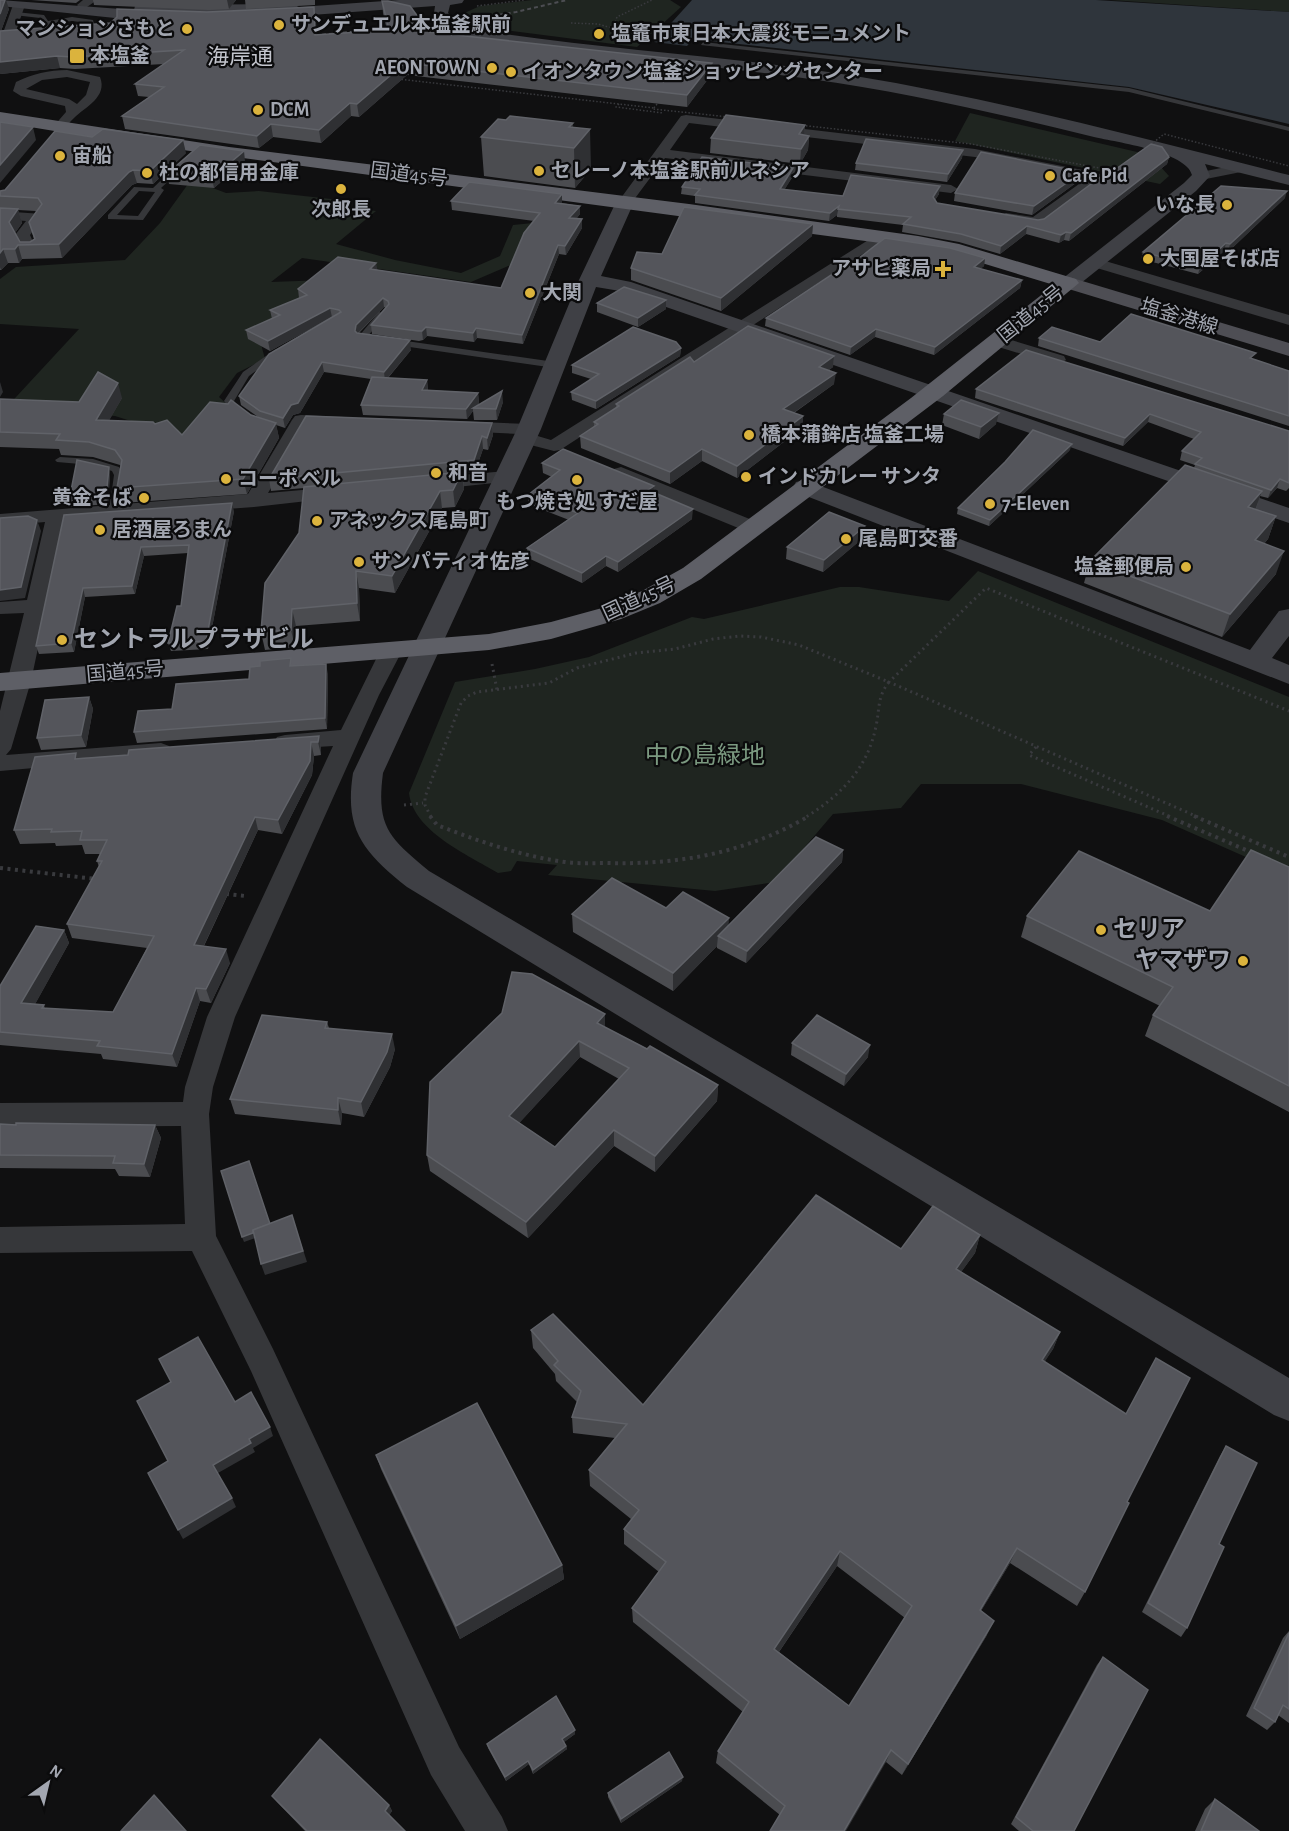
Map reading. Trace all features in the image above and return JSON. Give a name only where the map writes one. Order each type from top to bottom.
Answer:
[{"type":"highway","name":"国道45号","points":[[0,117],[321,165],[881,236],[952,248],[1070,283]]},
{"type":"highway","name":"国道45号","points":[[10,682],[428,649],[548,632],[601,618],[651,596],[690,574],[755,528],[805,487],[933,393],[1070,283]]},
{"type":"main road","name":"塩釜港線","points":[[1070,283],[1289,350]]},
{"type":"street","points":[[36,0],[87,3],[115,14],[241,5],[351,8]]},
{"type":"street","points":[[443,0],[441,13],[444,19],[454,26],[485,36],[852,81],[995,108],[1289,180]]},
{"type":"street","points":[[0,2],[17,9],[217,16],[278,14],[457,0]]},
{"type":"street","points":[[8,37],[17,9]]},
{"type":"street","points":[[49,143],[72,112],[83,108],[96,89],[96,80],[80,74],[45,75],[20,85],[19,91],[29,95],[51,97],[71,104],[72,112]]},
{"type":"street","points":[[994,215],[1036,222],[1098,177],[975,153],[686,119],[625,202],[589,280],[527,434],[368,773],[363,798],[368,824],[377,843],[418,879],[1289,1401]]},
{"type":"street","points":[[1167,149],[1195,163],[1201,169],[1201,176]]},
{"type":"street","points":[[660,153],[957,180]]},
{"type":"street","points":[[941,206],[975,153]]},
{"type":"street","points":[[1070,283],[1190,188],[1201,176],[1241,168]]},
{"type":"street","points":[[0,215],[36,217],[22,235],[28,251]]},
{"type":"street","points":[[554,446],[881,236]]},
{"type":"street","points":[[1095,263],[1289,320]]},
{"type":"street","points":[[589,280],[624,286],[1289,516]]},
{"type":"street","points":[[998,341],[1079,367]]},
{"type":"street","points":[[254,501],[287,434],[301,420],[361,422]]},
{"type":"street","points":[[444,425],[527,434],[575,455]]},
{"type":"street","points":[[607,468],[755,528]]},
{"type":"street","points":[[410,486],[506,477]]},
{"type":"street","points":[[805,487],[1045,583],[1121,609],[1289,675]]},
{"type":"street","points":[[0,520],[350,492]]},
{"type":"street","points":[[0,749],[10,682],[36,606],[56,516]]},
{"type":"street","points":[[0,608],[36,606]]},
{"type":"street","points":[[1255,662],[1289,617]]},
{"type":"street","points":[[391,651],[349,737],[221,1017],[199,1087],[195,1114],[201,1237],[262,1360],[445,1761],[488,1831]]},
{"type":"street","points":[[267,743],[349,737]]},
{"type":"street","points":[[0,763],[186,749]]},
{"type":"street","points":[[0,1115],[195,1114]]},
{"type":"street","points":[[0,1240],[201,1237]]},
{"type":"lane","points":[[17,9],[42,16],[46,23],[45,36]]},
{"type":"lane","points":[[46,23],[72,19],[87,20],[94,24],[93,33]]},
{"type":"lane","points":[[83,33],[102,32]]},
{"type":"lane","points":[[34,36],[54,35]]},
{"type":"lane","points":[[703,44],[1129,90],[1289,129]]},
{"type":"lane","points":[[155,190],[160,190],[140,218],[111,217],[137,189],[155,190],[188,158],[203,147]]},
{"type":"lane","points":[[384,312],[362,338],[555,365]]},
{"type":"lane","points":[[250,422],[241,417],[229,401],[246,374],[288,347]]},
{"type":"lane","points":[[60,460],[93,462],[116,468],[119,475],[114,512]]},
{"type":"path","points":[[473,8],[524,0]]},
{"type":"path","points":[[619,28],[615,22],[617,16],[652,0]]},
{"type":"path","points":[[395,78],[735,118]]},
{"type":"path","points":[[619,104],[616,107],[682,115]]},
{"type":"path","points":[[654,108],[657,104]]},
{"type":"path","points":[[794,125],[971,144],[1114,172],[1122,166]]},
{"type":"path","points":[[1147,148],[1164,134],[1289,166]]},
{"type":"path","points":[[423,803],[437,825],[514,852],[565,862],[625,864],[682,861],[765,839],[805,817],[843,790],[867,754],[876,726],[876,704],[879,692],[986,588],[1289,711]]},
{"type":"path","points":[[423,803],[461,703],[468,696],[477,692],[549,683],[577,668],[636,652],[675,649],[713,639],[770,636],[791,641],[889,682],[1289,857]]},
{"type":"path","points":[[492,664],[498,690]]},
{"type":"path","points":[[1036,747],[1029,755],[1257,855]]},
{"type":"path","points":[[404,805],[423,803]]},
{"type":"path","points":[[0,868],[104,880]]},
{"type":"path","points":[[218,893],[276,899]]},
{"type":"green space","points":[[532,0],[670,0],[681,7],[637,47],[489,28],[462,14],[480,6]]},
{"type":"green space","points":[[1110,0],[1289,0],[1289,12]]},
{"type":"green space","points":[[970,113],[1150,155],[1169,176],[1160,184],[955,141]]},
{"type":"green space","points":[[188,184],[210,187],[226,193],[259,191],[331,199],[344,207],[376,211],[336,244],[395,260],[461,273],[500,256],[513,225],[533,223],[515,263],[471,282],[302,258],[271,282],[326,280],[258,333],[265,359],[237,373],[219,397],[237,413],[188,439],[115,416],[4,410],[79,329],[0,324],[0,279],[16,267],[125,260],[160,223]]},
{"type":"green space","name":"中の島緑地","points":[[978,571],[1289,697],[1289,876],[1162,820],[1021,784],[921,784],[901,808],[833,814],[775,882],[715,891],[548,875],[557,865],[517,861],[511,871],[498,873],[458,850],[431,830],[420,819],[413,807],[409,793],[455,682],[535,669],[589,657],[692,617],[704,619],[840,587],[859,587],[949,601]]},
{"type":"shaded area","points":[[692,0],[1096,0],[1289,12],[1289,124],[1129,87],[693,39],[687,46],[654,42]]},
{"type":"building","points":[[0,0],[5,0],[0,14]]},
{"type":"building","points":[[382,1],[410,6],[429,32],[712,63],[687,95],[405,63],[357,104],[350,103],[319,130],[271,124],[257,136],[122,116],[164,87],[135,84],[184,50],[57,56],[0,62],[0,31],[110,23],[117,17],[117,9],[207,12],[314,7],[315,35],[389,30]]},
{"type":"building","points":[[726,115],[805,125],[799,134],[809,136],[801,149],[711,138]]},
{"type":"building","points":[[510,116],[573,123],[569,127],[590,129],[574,148],[481,137],[498,119],[506,120]]},
{"type":"building","points":[[0,122],[33,127],[0,165]]},
{"type":"building","points":[[103,129],[183,140],[150,171],[133,170],[129,172],[59,244],[18,245],[15,249],[3,249],[0,253],[0,208],[18,209],[9,222],[20,242],[30,242],[35,239],[29,222],[42,204],[38,198],[0,196],[0,191],[5,190],[55,131],[92,137]]},
{"type":"building","points":[[866,139],[963,150],[948,174],[856,163]]},
{"type":"building","points":[[1151,144],[1162,147],[1169,157],[1071,233],[1066,232],[1061,235],[1027,226],[1001,246],[961,234],[903,224],[911,217],[838,209],[839,206],[830,213],[695,195],[700,189],[682,187],[702,157],[793,168],[780,189],[843,196],[851,175],[940,186],[933,197],[937,203],[1038,220],[1044,219],[1103,175],[1106,176]]},
{"type":"building","points":[[200,145],[244,151],[212,178],[167,174]]},
{"type":"building","points":[[981,152],[1082,172],[1034,206],[955,193]]},
{"type":"building","points":[[469,182],[562,194],[555,203],[580,206],[569,218],[582,219],[565,246],[558,245],[522,335],[476,328],[473,333],[426,327],[418,331],[371,325],[389,304],[383,298],[356,325],[355,331],[410,340],[384,372],[322,362],[298,403],[291,405],[283,418],[260,411],[239,396],[269,354],[341,312],[330,308],[268,341],[246,330],[280,315],[270,310],[307,295],[298,289],[338,257],[376,263],[370,269],[501,288],[524,233],[540,213],[451,201]]},
{"type":"building","points":[[1221,186],[1287,191],[1230,244],[1226,243],[1200,267],[1143,252]]},
{"type":"building","points":[[684,207],[813,224],[721,298],[631,268],[637,252],[662,254]]},
{"type":"building","points":[[885,238],[950,248],[985,258],[974,267],[1022,280],[935,347],[876,329],[851,347],[766,318],[837,271],[841,272]]},
{"type":"building","points":[[624,287],[666,300],[638,318],[597,303]]},
{"type":"building","points":[[1131,314],[1256,353],[1250,358],[1289,371],[1289,416],[1039,338],[1052,327],[1100,342]]},
{"type":"building","points":[[748,326],[834,356],[819,367],[836,373],[783,409],[803,416],[737,466],[702,449],[670,472],[580,436],[598,424],[594,422],[619,406],[616,404],[690,357],[694,362]]},
{"type":"building","points":[[633,327],[676,342],[681,348],[596,401],[571,392],[599,374],[572,365]]},
{"type":"building","points":[[1026,350],[1289,431],[1289,483],[1280,479],[1271,490],[1195,464],[1202,458],[1182,451],[1201,432],[1150,414],[1125,438],[976,389]]},
{"type":"building","points":[[98,372],[118,383],[96,420],[153,422],[155,424],[167,420],[182,435],[210,402],[228,404],[231,400],[251,415],[276,423],[243,479],[117,488],[122,460],[115,450],[89,442],[56,440],[60,434],[0,432],[0,399],[79,402]]},
{"type":"building","points":[[372,377],[427,380],[422,390],[478,393],[466,409],[361,405]]},
{"type":"building","points":[[502,391],[496,409],[473,408]]},
{"type":"building","points":[[961,400],[999,413],[981,427],[944,414]]},
{"type":"building","points":[[306,416],[492,423],[487,438],[482,436],[474,460],[269,479]]},
{"type":"building","points":[[1033,430],[1072,444],[990,520],[958,508],[1005,462]]},
{"type":"building","points":[[563,449],[654,486],[648,490],[693,509],[618,562],[606,556],[582,573],[527,548],[578,513],[528,495],[560,470],[542,463]]},
{"type":"building","points":[[77,460],[109,467],[106,498],[69,501]]},
{"type":"building","points":[[1185,465],[1262,491],[1248,507],[1276,516],[1255,540],[1284,551],[1230,614],[1090,561]]},
{"type":"building","points":[[462,472],[453,490],[440,491],[392,576],[356,571],[357,603],[292,609],[291,630],[261,632],[265,583],[299,533],[304,487]]},
{"type":"building","points":[[232,503],[206,641],[168,643],[177,606],[181,606],[189,545],[141,547],[132,586],[83,588],[71,643],[36,646],[64,515]]},
{"type":"building","points":[[829,512],[865,526],[824,560],[787,547]]},
{"type":"building","points":[[28,516],[37,520],[21,587],[0,590],[0,518]]},
{"type":"building","points":[[291,658],[290,666],[326,664],[325,718],[134,732],[138,711],[172,709],[176,684],[249,679],[250,667],[260,666],[260,661]]},
{"type":"building","points":[[89,697],[81,735],[37,738],[45,700]]},
{"type":"building","points":[[319,736],[318,742],[311,742],[310,761],[278,820],[255,817],[194,945],[226,949],[206,989],[196,988],[172,1054],[97,1046],[100,1041],[0,1032],[0,986],[36,926],[64,930],[21,1003],[44,1005],[42,1008],[113,1012],[154,936],[67,924],[102,861],[97,861],[107,840],[80,840],[82,831],[14,830],[35,757],[76,753],[75,759],[128,755],[129,750]]},
{"type":"building","points":[[816,837],[843,850],[747,951],[718,936]]},
{"type":"building","points":[[1251,850],[1289,867],[1289,1086],[1153,1015],[1173,987],[1027,916],[1079,851],[1210,911]]},
{"type":"building","points":[[612,878],[666,908],[683,892],[729,918],[673,973],[572,914]]},
{"type":"building","points":[[512,972],[532,974],[605,1014],[597,1023],[647,1049],[650,1046],[718,1085],[655,1156],[614,1130],[526,1222],[427,1155],[430,1082],[502,1013]],"holes":[[[579,1041],[629,1068],[555,1147],[509,1116]]]},
{"type":"building","points":[[262,1015],[327,1022],[325,1028],[392,1034],[387,1052],[361,1102],[338,1098],[338,1110],[230,1099]]},
{"type":"building","points":[[817,1015],[870,1045],[846,1074],[792,1043]]},
{"type":"building","points":[[16,1123],[155,1125],[144,1164],[113,1163],[115,1156],[0,1155],[0,1124],[16,1125]]},
{"type":"building","points":[[249,1161],[270,1224],[242,1237],[221,1171]]},
{"type":"building","points":[[816,1195],[901,1249],[933,1206],[980,1235],[956,1269],[1060,1332],[1042,1360],[1126,1414],[1156,1358],[1190,1378],[1127,1502],[1129,1503],[1085,1592],[1017,1548],[980,1610],[994,1621],[908,1764],[891,1750],[844,1831],[770,1831],[785,1806],[718,1751],[749,1702],[632,1608],[666,1562],[624,1529],[639,1510],[589,1470],[627,1424],[572,1417],[581,1391],[554,1365],[558,1361],[531,1330],[553,1314],[643,1405]],"holes":[[[840,1551],[912,1606],[849,1706],[774,1649]]]},
{"type":"building","points":[[292,1215],[303,1251],[261,1264],[253,1230]]},
{"type":"building","points":[[198,1337],[235,1402],[251,1392],[270,1427],[249,1439],[251,1443],[213,1465],[232,1498],[178,1530],[148,1473],[168,1461],[137,1401],[171,1382],[159,1359]]},
{"type":"building","points":[[477,1403],[562,1565],[456,1626],[376,1455]]},
{"type":"building","points":[[1226,1446],[1257,1463],[1219,1544],[1224,1547],[1187,1628],[1148,1603]]},
{"type":"building","points":[[1289,1633],[1289,1709],[1283,1705],[1275,1722],[1254,1708]]},
{"type":"building","points":[[1103,1657],[1148,1690],[1074,1831],[1033,1831],[1016,1817]]},
{"type":"building","points":[[556,1696],[575,1730],[562,1739],[566,1746],[533,1770],[528,1761],[505,1777],[487,1744]]},
{"type":"building","points":[[320,1739],[389,1805],[385,1811],[405,1831],[307,1831],[272,1796]]},
{"type":"building","points":[[669,1752],[683,1777],[621,1819],[608,1793]]},
{"type":"building","points":[[154,1795],[186,1831],[121,1831]]},
{"type":"building","points":[[1215,1799],[1259,1831],[1201,1831]]},
{"type":"railway","points":[[410,30],[516,12],[567,0]]},
{"type":"railway","points":[[308,36],[404,27]]},
{"type":"place","name":"サンデュエル本塩釜駅前","points":[[279,25]]},
{"type":"place","name":"マンションさもと","points":[[187,29]]},
{"type":"place","name":"塩竈市東日本大震災モニュメント","points":[[599,34]]},
{"type":"place","name":"本塩釜","points":[[77,56]]},
{"type":"place","name":"AEON TOWN","points":[[492,68]]},
{"type":"place","name":"イオンタウン塩釜ショッピングセンター","points":[[511,72]]},
{"type":"place","name":"DCM","points":[[258,110]]},
{"type":"place","name":"宙船","points":[[60,156]]},
{"type":"place","name":"セレーノ本塩釜駅前ルネシア","points":[[539,171]]},
{"type":"place","name":"杜の都信用金庫","points":[[147,173]]},
{"type":"place","name":"Cafe Pid","points":[[1050,176]]},
{"type":"place","name":"次郎長","points":[[341,189]]},
{"type":"place","name":"いな長","points":[[1227,205]]},
{"type":"place","name":"大国屋そば店","points":[[1148,259]]},
{"type":"place","name":"アサヒ薬局","points":[[943,269]]},
{"type":"place","name":"大関","points":[[530,293]]},
{"type":"place","name":"橋本蒲鉾店 塩釜工場","points":[[749,435]]},
{"type":"place","name":"和音","points":[[436,473]]},
{"type":"place","name":"インドカレー サンタ","points":[[746,477]]},
{"type":"place","name":"コーポ ベル","points":[[226,479]]},
{"type":"place","name":"もつ焼き処 すだ屋","points":[[577,480]]},
{"type":"place","name":"黄金そば","points":[[144,498]]},
{"type":"place","name":"7-Eleven","points":[[990,504]]},
{"type":"place","name":"アネックス尾島町","points":[[317,521]]},
{"type":"place","name":"居酒屋ろまん","points":[[100,530]]},
{"type":"place","name":"尾島町交番","points":[[846,539]]},
{"type":"place","name":"サンパティオ佐彦","points":[[359,562]]},
{"type":"place","name":"塩釜郵便局","points":[[1186,567]]},
{"type":"place","name":"セントラルプラザビル","points":[[62,640]]},
{"type":"place","name":"セリア","points":[[1101,930]]},
{"type":"place","name":"ヤマザワ","points":[[1243,961]]},
{"type":"district","name":"海岸通","points":[[240,57]]}]
